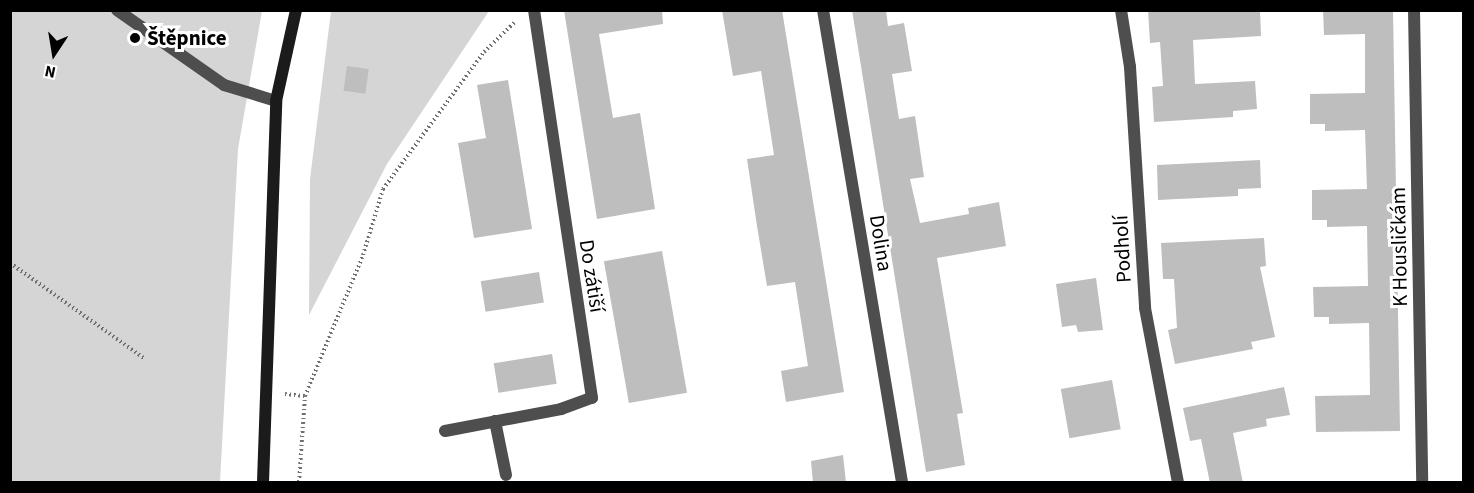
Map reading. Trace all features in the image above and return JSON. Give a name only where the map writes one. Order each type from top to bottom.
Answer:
[{"type":"street","points":[[117,10],[224,85],[276,101]]},
{"type":"street","points":[[263,483],[276,101],[296,10]]},
{"type":"street","name":"Dolina","points":[[823,10],[902,483]]},
{"type":"street","name":"Podholí","points":[[1121,10],[1130,67],[1145,308],[1178,483]]},
{"type":"street","name":"K Housličkám","points":[[1414,10],[1422,483]]},
{"type":"street","name":"Do zátiší","points":[[445,431],[561,409],[592,398],[529,13]]},
{"type":"street","points":[[495,422],[506,475]]},
{"type":"path","points":[[299,483],[305,396],[363,255],[383,189],[484,52],[529,13]]},
{"type":"path","points":[[10,262],[145,359]]},
{"type":"path","points":[[267,392],[305,396]]},
{"type":"shaded area","points":[[10,11],[262,11],[238,149],[220,482],[11,482]]},
{"type":"shaded area","points":[[331,11],[489,11],[387,164],[309,315],[310,179]]},
{"type":"building","points":[[564,10],[662,10],[663,24],[599,34],[613,118],[640,113],[655,209],[597,219]]},
{"type":"building","points":[[722,10],[782,10],[844,392],[786,402],[781,371],[808,366],[795,282],[767,286],[757,226],[747,159],[774,155],[761,71],[733,76]]},
{"type":"building","points":[[852,10],[886,10],[888,26],[904,23],[912,71],[892,74],[899,119],[915,116],[924,177],[910,179],[920,223],[969,214],[968,208],[999,202],[1006,246],[937,258],[963,413],[957,414],[965,465],[926,472]]},
{"type":"building","points":[[1148,10],[1260,10],[1261,36],[1193,40],[1195,84],[1255,81],[1257,109],[1233,111],[1233,117],[1154,122],[1152,87],[1163,86],[1160,42],[1150,43]]},
{"type":"building","points":[[1323,10],[1393,10],[1400,431],[1316,432],[1315,396],[1370,395],[1369,323],[1329,324],[1329,317],[1314,317],[1313,287],[1368,286],[1367,226],[1327,227],[1327,220],[1312,220],[1312,190],[1367,189],[1365,130],[1325,131],[1325,124],[1310,124],[1310,94],[1365,93],[1365,34],[1324,35]]},
{"type":"building","points":[[347,66],[369,69],[365,94],[344,91]]},
{"type":"building","points":[[508,80],[532,229],[474,238],[458,143],[486,138],[477,85]]},
{"type":"building","points":[[1260,160],[1261,188],[1238,189],[1238,196],[1158,200],[1157,165]]},
{"type":"building","points":[[1264,238],[1266,266],[1260,267],[1275,337],[1251,342],[1253,349],[1175,364],[1168,330],[1177,328],[1174,279],[1163,279],[1161,243]]},
{"type":"building","points":[[662,251],[687,393],[629,403],[604,261]]},
{"type":"building","points":[[539,272],[544,303],[486,312],[481,281]]},
{"type":"building","points":[[1096,278],[1103,330],[1078,332],[1076,325],[1062,327],[1056,284]]},
{"type":"building","points":[[552,354],[557,384],[498,393],[494,363]]},
{"type":"building","points":[[1112,380],[1121,429],[1069,438],[1061,389]]},
{"type":"building","points":[[1284,387],[1290,415],[1266,419],[1267,426],[1233,433],[1243,483],[1210,483],[1201,439],[1190,441],[1183,408]]},
{"type":"building","points":[[843,455],[846,483],[813,483],[811,461]]},
{"type":"place","name":"Štěpnice","points":[[135,38]]}]
